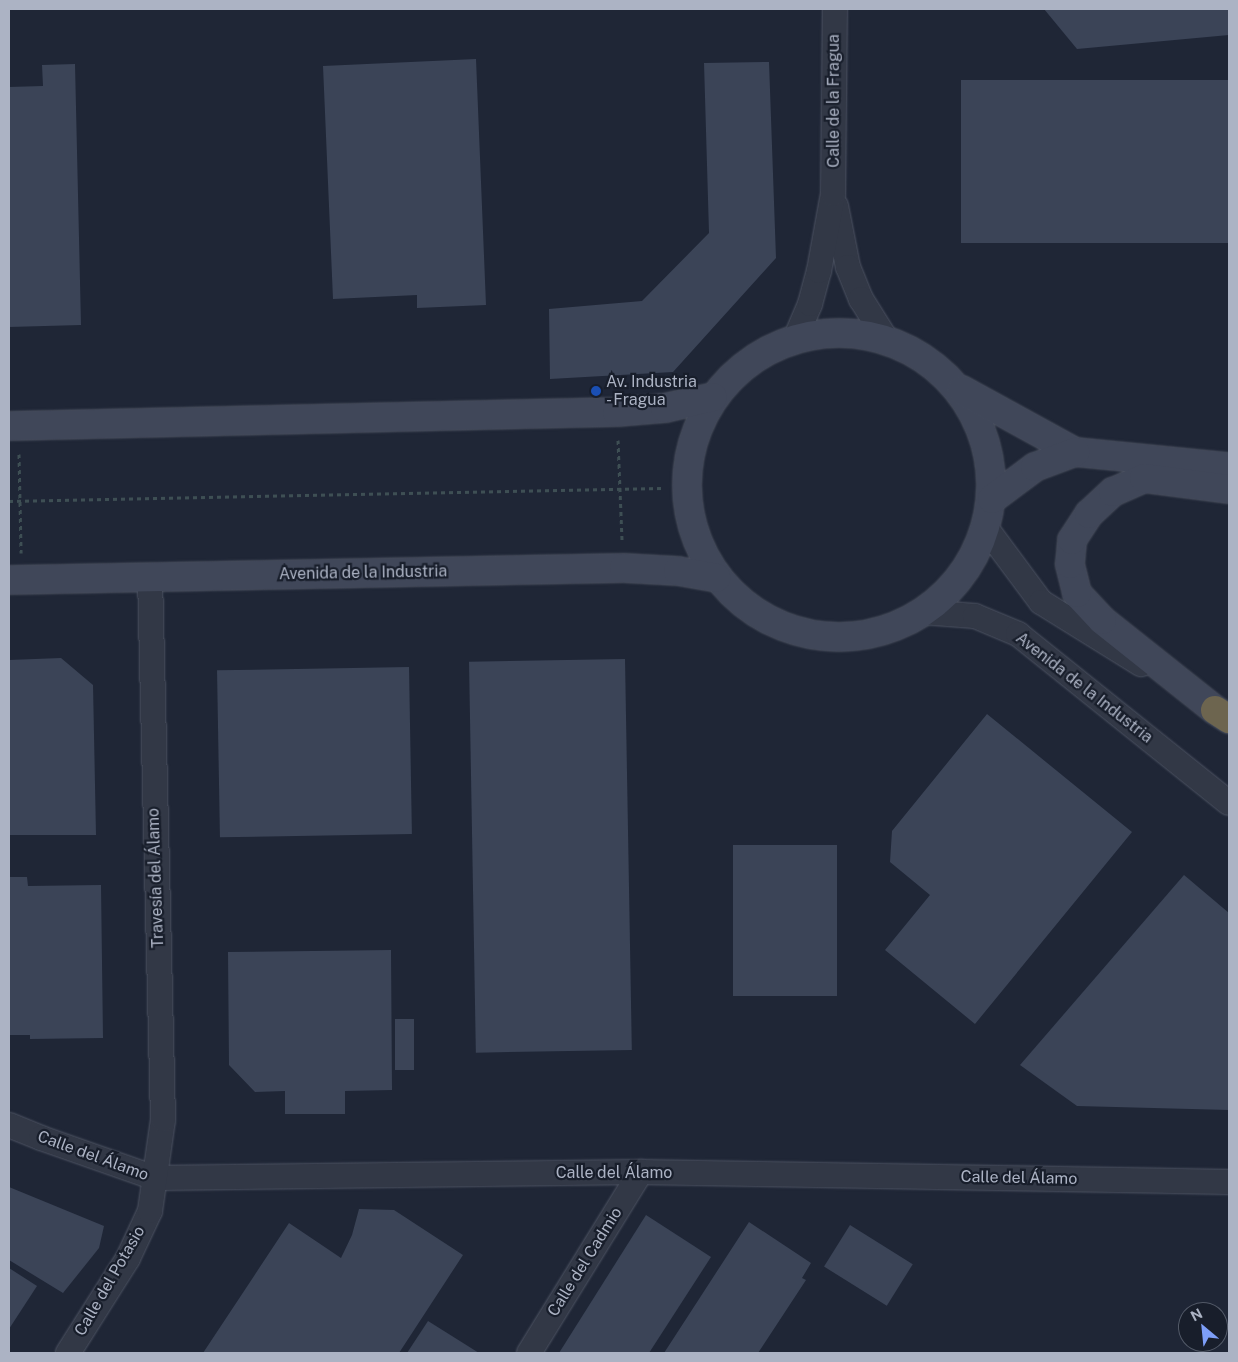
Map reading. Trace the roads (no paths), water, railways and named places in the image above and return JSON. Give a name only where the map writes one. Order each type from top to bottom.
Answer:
[{"type":"street","name":"Calle de la Fragua","points":[[796,337],[810,304],[819,271],[833,194],[835,9]]},
{"type":"street","name":"Calle de la Fragua","points":[[833,194],[848,267],[861,299],[886,339]]},
{"type":"street","points":[[958,388],[979,422],[990,460],[992,499],[986,528],[969,566],[947,591],[922,612],[887,628],[850,638],[791,631],[753,613],[716,578],[693,535],[685,488],[691,440],[713,397],[749,360],[796,337],[842,332],[886,339],[926,358],[958,388],[1075,452],[1229,467]]},
{"type":"street","points":[[14,426],[617,412],[665,408],[713,397]]},
{"type":"street","points":[[992,499],[1035,467],[1075,452]]},
{"type":"street","points":[[1222,714],[1102,620],[1077,593],[1070,564],[1072,540],[1089,514],[1113,492],[1144,478],[1229,489]]},
{"type":"street","points":[[986,528],[1041,602],[1222,714]]},
{"type":"street","name":"Avenida de la Industria","points":[[15,580],[624,568],[678,571],[716,578]]},
{"type":"street","name":"Travesía del Álamo","points":[[150,577],[163,1120],[155,1178]]},
{"type":"street","name":"Avenida de la Industria","points":[[922,612],[975,616],[1018,634],[1229,803]]},
{"type":"street","name":"Calle del Álamo","points":[[9,1125],[155,1178],[640,1172],[1229,1182]]},
{"type":"street","name":"Calle del Cadmio","points":[[529,1353],[640,1172]]},
{"type":"street","name":"Calle del Potasio","points":[[68,1353],[128,1258],[150,1211],[155,1178]]},
{"type":"place","name":"Av. Industria - Fragua","points":[[596,391]]}]
